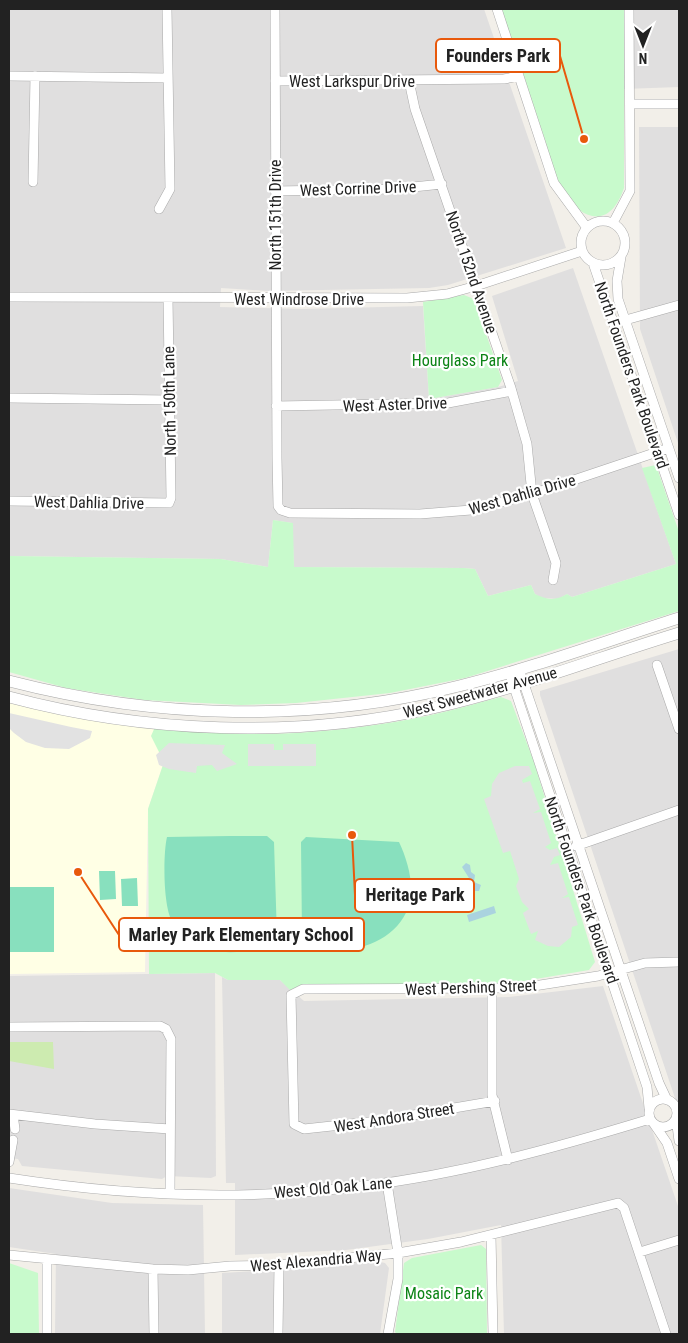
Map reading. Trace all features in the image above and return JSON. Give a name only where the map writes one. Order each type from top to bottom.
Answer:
[{"type":"street","points":[[159,209],[170,189],[167,9]]},
{"type":"street","name":"North 151th Drive","points":[[275,9],[276,406],[278,506],[281,510]]},
{"type":"street","points":[[497,9],[554,183],[587,228]]},
{"type":"street","points":[[613,223],[630,191],[629,9]]},
{"type":"street","points":[[9,76],[168,78]]},
{"type":"street","points":[[33,182],[34,76]]},
{"type":"street","name":"West Larkspur Drive","points":[[275,82],[504,79],[519,76]]},
{"type":"street","name":"North 152nd Avenue","points":[[409,81],[415,109],[512,391],[527,444],[532,494],[556,563],[552,580]]},
{"type":"street","points":[[630,104],[679,104]]},
{"type":"street","name":"West Corrine Drive","points":[[275,191],[394,189],[442,184]]},
{"type":"street","points":[[598,222],[613,223],[624,236],[625,247],[620,257],[605,266],[594,263],[582,251],[582,238],[587,228],[598,222]]},
{"type":"street","name":"West Windrose Drive","points":[[9,297],[276,300],[407,298],[448,294],[582,251]]},
{"type":"street","name":"North Founders Park Boulevard","points":[[620,257],[617,291],[679,478]]},
{"type":"street","name":"North Founders Park Boulevard","points":[[594,263],[679,515]]},
{"type":"street","name":"North 150th Lane","points":[[168,298],[171,498],[168,503]]},
{"type":"street","points":[[615,323],[679,305]]},
{"type":"street","name":"West Aster Drive","points":[[276,406],[448,403],[512,391]]},
{"type":"street","points":[[9,398],[169,400]]},
{"type":"street","name":"West Dahlia Drive","points":[[281,510],[290,513],[420,514],[471,510],[532,494],[669,448]]},
{"type":"street","name":"West Dahlia Drive","points":[[9,501],[168,503]]},
{"type":"street","name":"West Sweetwater Avenue","points":[[9,681],[73,696],[123,704],[201,712],[274,712],[354,705],[402,698],[459,686],[514,671],[679,618]]},
{"type":"street","name":"West Sweetwater Avenue","points":[[9,696],[76,711],[133,720],[201,726],[277,727],[353,721],[408,712],[518,684],[679,633]]},
{"type":"street","points":[[657,665],[676,706],[679,729]]},
{"type":"street","name":"North Founders Park Boulevard","points":[[514,671],[568,849],[649,1092],[649,1108]]},
{"type":"street","name":"North Founders Park Boulevard","points":[[518,684],[579,845],[659,1083],[667,1100]]},
{"type":"street","points":[[568,849],[679,810]]},
{"type":"street","name":"West Pershing Street","points":[[294,1124],[291,995],[303,989],[492,988],[545,985],[646,963],[679,962]]},
{"type":"street","points":[[492,988],[492,1095],[508,1160]]},
{"type":"street","points":[[9,1027],[160,1026],[166,1029],[171,1039],[170,1194]]},
{"type":"street","points":[[679,1141],[676,1118],[678,1107],[667,1100],[658,1100],[649,1108],[652,1121],[667,1143],[679,1179]]},
{"type":"street","name":"West Andora Street","points":[[294,1124],[304,1129],[378,1121],[495,1101]]},
{"type":"street","points":[[652,1121],[666,1127],[676,1118]]},
{"type":"street","points":[[12,1121],[170,1129]]},
{"type":"street","name":"West Old Oak Lane","points":[[9,1178],[98,1190],[170,1194],[246,1194],[387,1183],[508,1160],[652,1121]]},
{"type":"street","points":[[9,1162],[12,1144]]},
{"type":"street","points":[[387,1183],[398,1253],[398,1279],[388,1334]]},
{"type":"street","name":"West Alexandria Way","points":[[9,1255],[153,1269],[188,1270],[230,1266],[279,1265],[398,1253],[491,1235],[618,1204],[624,1208],[640,1252]]},
{"type":"street","points":[[491,1235],[493,1334]]},
{"type":"street","points":[[666,1334],[640,1252],[679,1240]]},
{"type":"street","points":[[47,1260],[47,1334]]},
{"type":"street","points":[[278,1334],[279,1265]]},
{"type":"street","points":[[153,1269],[154,1334]]},
{"type":"shaded area","points":[[9,9],[484,9],[566,248],[448,285],[429,288],[268,291],[221,288],[220,307],[302,309],[423,306],[429,399],[498,387],[518,381],[492,296],[573,268],[676,564],[572,597],[567,594],[559,599],[542,598],[535,594],[531,585],[488,596],[475,569],[294,567],[292,523],[273,520],[268,567],[221,559],[9,556]]},
{"type":"shaded area","points":[[624,9],[679,9],[679,87],[624,89]]},
{"type":"shaded area","points":[[639,127],[679,127],[679,446],[640,329]]},
{"type":"shaded area","points":[[679,649],[679,1110],[540,691]]},
{"type":"shaded area","points":[[9,703],[67,716],[155,727],[164,762],[148,809],[145,972],[9,974]]},
{"type":"shaded area","points":[[9,713],[92,731],[90,738],[69,749],[45,748],[26,742],[14,733],[9,728]]},
{"type":"shaded area","points":[[169,743],[225,745],[222,753],[237,764],[217,771],[212,765],[197,766],[196,773],[169,769],[159,765],[156,755]]},
{"type":"shaded area","points":[[248,744],[274,744],[274,750],[283,750],[283,744],[316,744],[316,766],[248,766]]},
{"type":"shaded area","points":[[515,766],[529,766],[532,774],[522,780],[523,783],[530,781],[540,809],[533,813],[541,812],[551,843],[545,847],[550,850],[557,848],[560,855],[554,857],[550,865],[558,863],[568,894],[562,898],[569,897],[578,925],[572,927],[571,937],[559,947],[548,946],[535,940],[538,931],[531,934],[523,913],[529,909],[522,902],[516,886],[519,879],[510,851],[503,853],[484,799],[491,796],[492,784],[499,773]]},
{"type":"shaded area","points":[[215,973],[216,1176],[211,1178],[167,1176],[162,1179],[22,1166],[18,1159],[9,1158],[9,976]]},
{"type":"shaded area","points":[[222,977],[228,980],[280,980],[304,1001],[509,997],[603,986],[679,1209],[679,1334],[504,1334],[501,1225],[428,1239],[346,1250],[235,1255],[235,1183],[226,1183]]},
{"type":"shaded area","points":[[9,1188],[112,1203],[203,1205],[205,1334],[55,1334],[56,1254],[9,1247]]},
{"type":"shaded area","points":[[376,1261],[385,1263],[389,1268],[380,1334],[222,1334],[222,1273],[294,1269]]},
{"type":"green space","points":[[501,9],[624,9],[624,188],[618,201],[604,215],[587,214],[579,209],[570,201],[559,185]]},
{"type":"green space","name":"Hourglass Park","points":[[464,295],[474,299],[502,380],[498,387],[429,399],[423,302]]},
{"type":"green space","points":[[656,465],[679,532],[679,611],[465,678],[390,693],[296,703],[241,705],[144,700],[66,688],[9,672],[9,556],[221,559],[268,567],[273,520],[293,523],[294,567],[475,569],[488,596],[531,585],[535,594],[543,598],[555,599],[567,594],[572,597],[676,564],[642,468]]},
{"type":"green space","points":[[501,697],[511,701],[534,762],[595,962],[589,970],[512,983],[303,985],[290,990],[280,980],[228,980],[215,973],[149,974],[148,809],[164,762],[151,736],[155,727],[187,731],[253,734],[319,731],[384,724],[448,711]]},
{"type":"green space","points":[[267,836],[274,842],[277,937],[264,945],[250,950],[235,952],[206,948],[193,942],[181,933],[169,914],[165,892],[167,837]]},
{"type":"green space","points":[[306,837],[399,842],[409,871],[411,894],[405,914],[389,934],[366,946],[340,949],[324,946],[302,936],[301,842]]},
{"type":"green space","points":[[99,871],[115,871],[116,899],[100,900]]},
{"type":"green space","points":[[137,878],[138,906],[122,906],[121,879]]},
{"type":"green space","points":[[9,887],[54,887],[54,952],[9,952]]},
{"type":"green space","points":[[9,1042],[53,1042],[54,1069],[9,1061]]},
{"type":"green space","name":"Mosaic Park","points":[[481,1245],[486,1249],[487,1334],[397,1334],[395,1332],[404,1263],[412,1258]]},
{"type":"green space","points":[[9,1263],[38,1273],[39,1334],[9,1334]]},
{"type":"water","points":[[466,863],[470,865],[471,872],[475,875],[474,882],[481,885],[479,891],[472,891],[467,887],[469,878],[462,867]]},
{"type":"water","points":[[494,906],[496,913],[469,922],[467,915]]},
{"type":"place","name":"Founders Park","points":[[584,139]]},
{"type":"place","name":"Heritage Park","points":[[352,835]]},
{"type":"place","name":"Marley Park Elementary School","points":[[78,872]]}]
